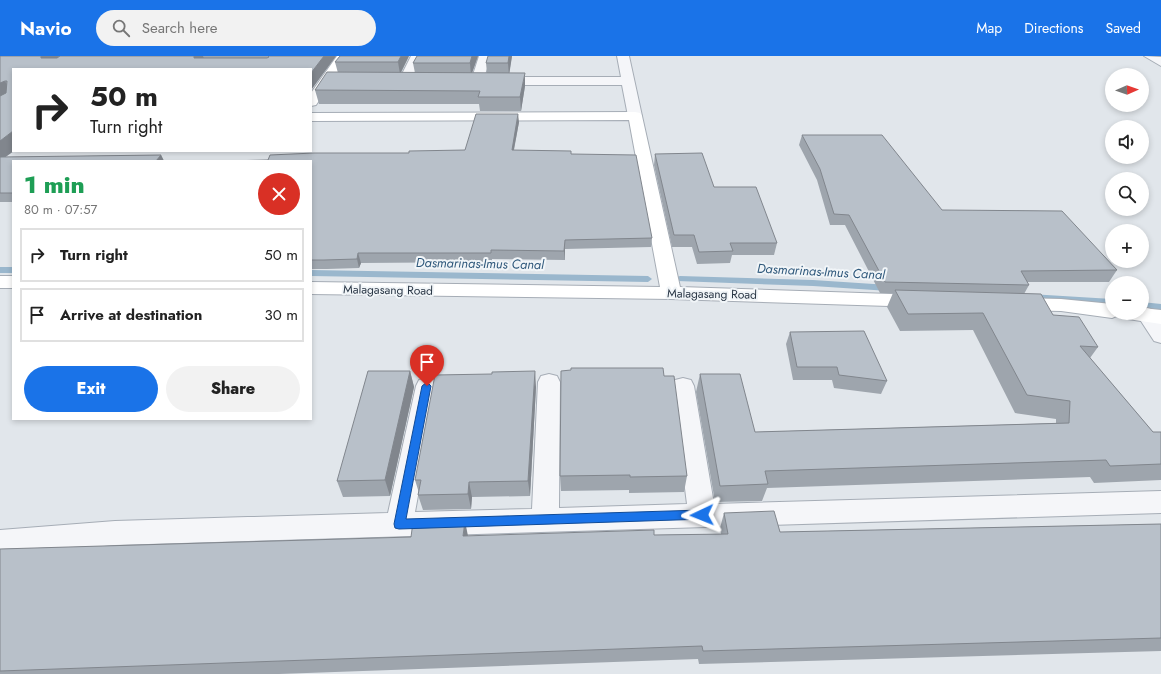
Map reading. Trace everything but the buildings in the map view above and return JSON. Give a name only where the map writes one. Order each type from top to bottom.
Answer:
[{"type":"street","points":[[312,101],[328,80],[343,56]]},
{"type":"street","points":[[405,80],[417,56]]},
{"type":"street","points":[[478,81],[485,56]]},
{"type":"street","points":[[623,56],[670,293]]},
{"type":"street","points":[[328,80],[344,80]]},
{"type":"street","points":[[390,80],[420,80]]},
{"type":"street","points":[[463,80],[627,81]]},
{"type":"street","points":[[312,117],[635,116]]},
{"type":"street","points":[[0,282],[12,282]]},
{"type":"street","name":"Malagasang Road","points":[[312,288],[670,293],[942,301]]},
{"type":"street","points":[[1002,303],[1061,305],[1105,310]]},
{"type":"street","points":[[1149,320],[1161,336]]},
{"type":"street","points":[[545,520],[549,382]]},
{"type":"street","points":[[399,524],[427,386]]},
{"type":"street","points":[[683,386],[702,515]]},
{"type":"street","points":[[0,543],[115,533],[1161,502]]},
{"type":"waterway","name":"Dasmarinas-Imus Canal","points":[[0,270],[12,270]]},
{"type":"waterway","name":"Dasmarinas-Imus Canal","points":[[312,273],[648,279]]},
{"type":"waterway","name":"Dasmarinas-Imus Canal","points":[[680,279],[813,283],[889,288]]},
{"type":"waterway","name":"Dasmarinas-Imus Canal","points":[[1030,297],[1105,302]]},
{"type":"waterway","name":"Dasmarinas-Imus Canal","points":[[1149,306],[1161,307]]},
{"type":"route","points":[[427,386],[399,524],[702,515]]}]
